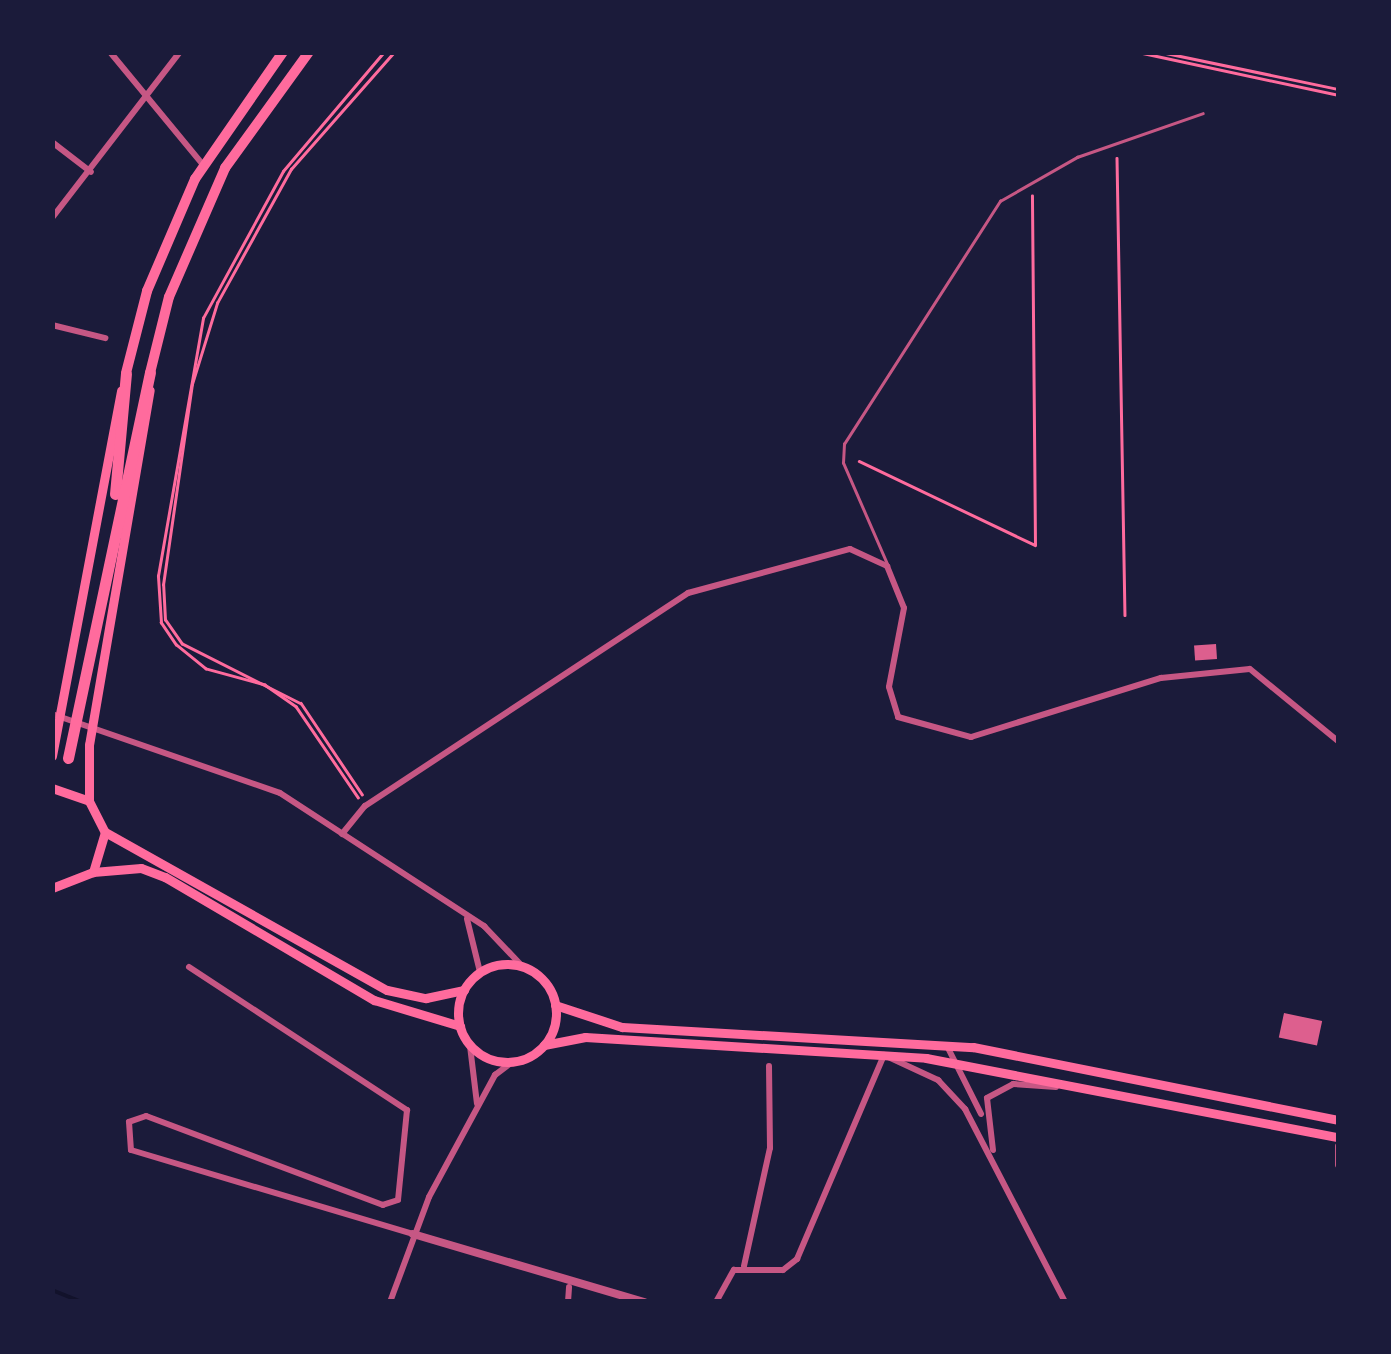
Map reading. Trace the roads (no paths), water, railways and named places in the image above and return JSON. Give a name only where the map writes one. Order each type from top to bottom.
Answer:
[{"type":"highway","points":[[107,557],[126,373]]},
{"type":"highway","points":[[68,758],[107,557],[150,374]]},
{"type":"main road","points":[[52,756],[126,373],[148,291],[202,165],[283,52]]},
{"type":"main road","points":[[309,52],[224,168],[169,298],[150,374],[89,745],[89,801],[105,832],[387,990],[426,998],[464,990]]},
{"type":"main road","points":[[52,788],[89,801]]},
{"type":"main road","points":[[93,872],[105,832]]},
{"type":"main road","points":[[52,888],[93,872],[153,872],[374,1000],[460,1026]]},
{"type":"main road","points":[[1338,1120],[945,1044],[622,1027],[555,1005],[524,968],[480,972],[464,990],[460,1026],[470,1046],[512,1062],[544,1045],[584,1036],[884,1055],[961,1063],[1338,1137]]},
{"type":"main road","points":[[544,1045],[555,1005]]},
{"type":"street","points":[[110,52],[202,165]]},
{"type":"street","points":[[52,218],[180,52]]},
{"type":"street","points":[[52,142],[91,172]]},
{"type":"street","points":[[52,325],[105,338]]},
{"type":"street","points":[[342,834],[366,806],[689,592],[850,550],[887,566],[907,627],[889,687],[898,717],[971,737],[1161,678],[1250,670],[1338,741]]},
{"type":"street","points":[[55,715],[244,776],[342,834],[520,954],[524,968]]},
{"type":"street","points":[[466,918],[480,972]]},
{"type":"street","points":[[189,967],[407,1110],[403,1157],[390,1207],[146,1116],[125,1132],[139,1154],[644,1302]]},
{"type":"street","points":[[945,1044],[961,1063],[995,1156],[1062,1300]]},
{"type":"street","points":[[470,1046],[477,1105]]},
{"type":"street","points":[[744,1266],[782,1270],[798,1259],[884,1055],[954,1094],[995,1156]]},
{"type":"street","points":[[390,1302],[413,1234],[477,1105],[512,1062]]},
{"type":"street","points":[[716,1302],[744,1266],[770,1148],[769,1066]]},
{"type":"street","points":[[983,1120],[988,1098],[1013,1084],[1100,1089]]},
{"type":"street","points":[[1338,1146],[1338,1164]]},
{"type":"street","points":[[568,1302],[569,1287]]},
{"type":"lane","points":[[887,566],[843,463],[844,444],[1000,201],[1077,157],[1203,112]]},
{"type":"waterway","points":[[52,1290],[81,1302]]}]
